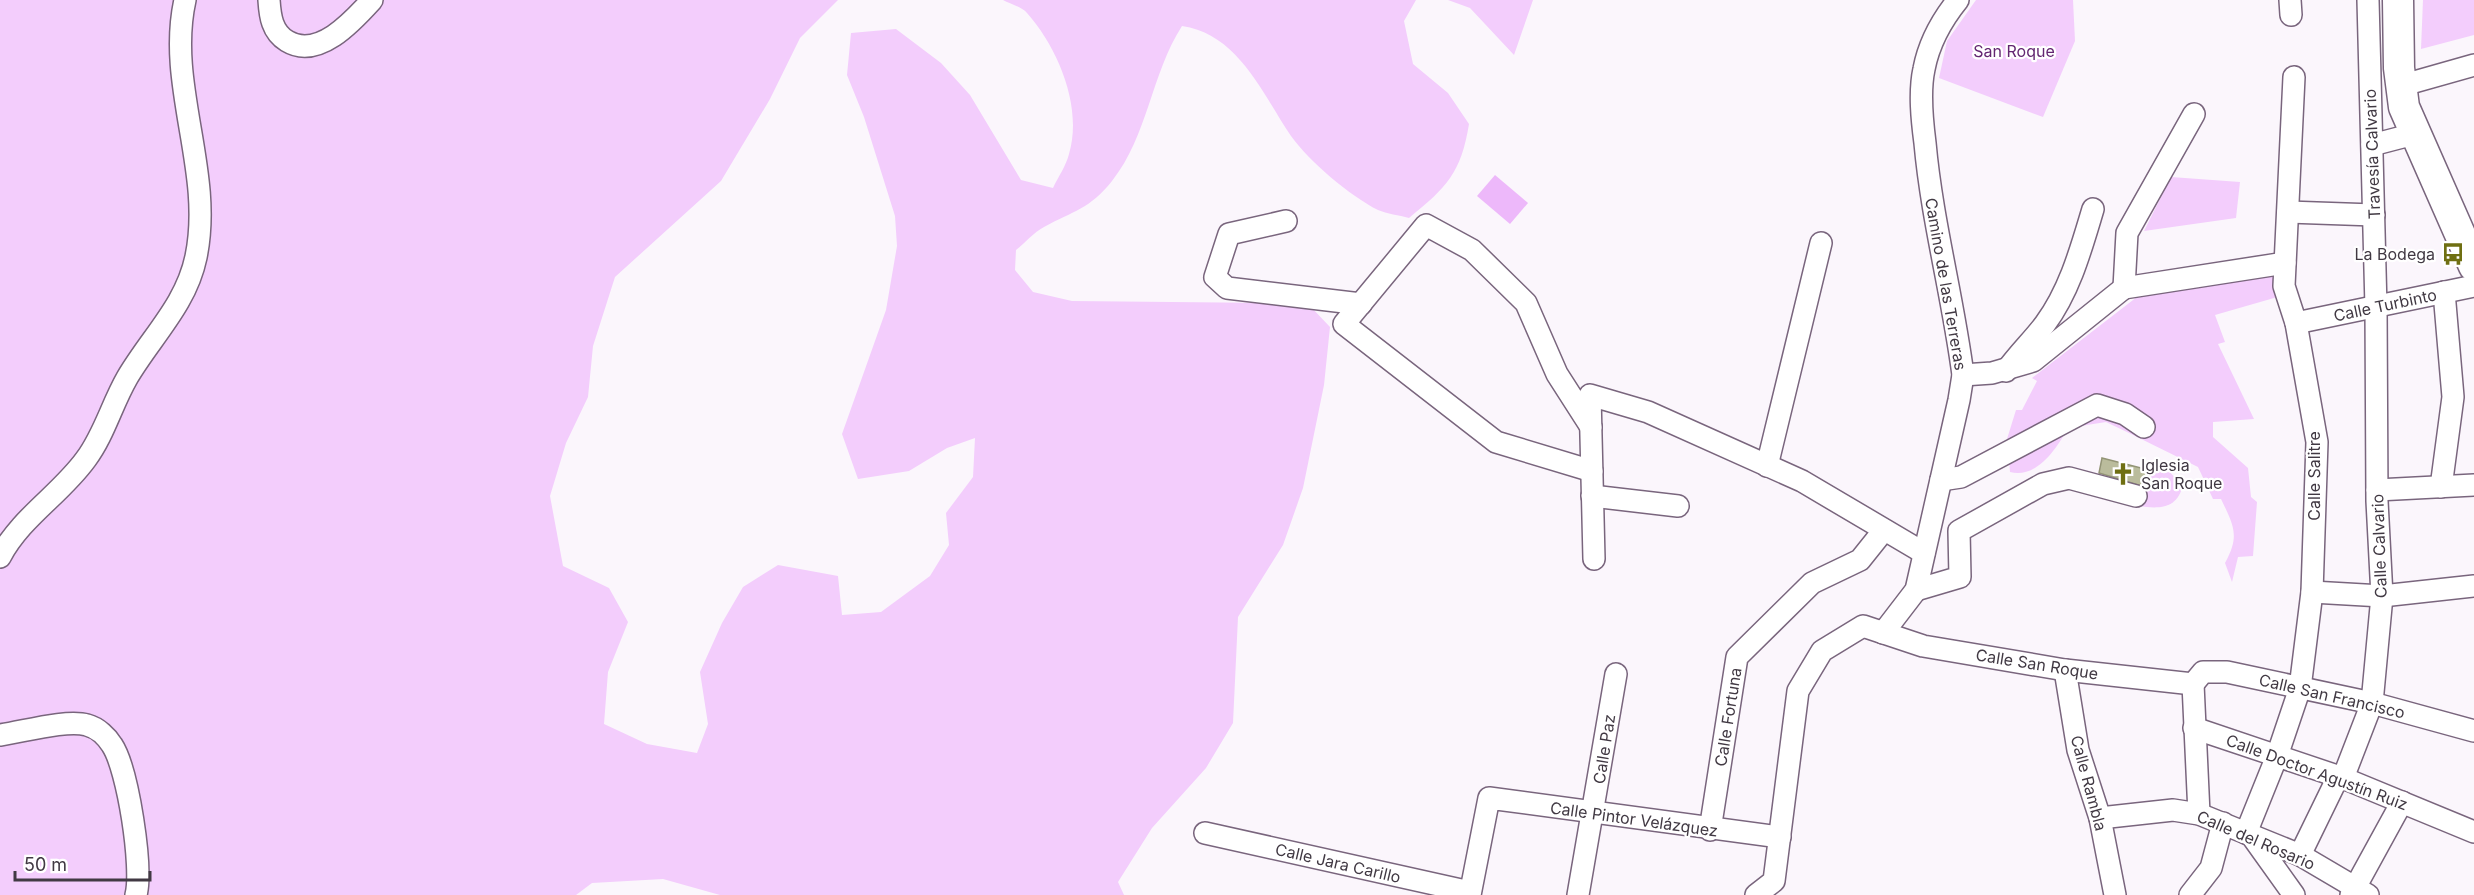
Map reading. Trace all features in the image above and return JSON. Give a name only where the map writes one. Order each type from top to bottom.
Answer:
[{"type":"main road","points":[[2398,0],[2400,86],[2414,135],[2474,266]]},
{"type":"street","points":[[0,557],[21,524],[62,488],[87,459],[127,378],[163,328],[190,279],[198,234],[199,199],[181,59],[185,0]]},
{"type":"street","points":[[269,0],[271,21],[277,33],[285,40],[303,46],[317,45],[334,34],[372,0]]},
{"type":"street","name":"Camino de las Terreras","points":[[1883,633],[1916,590],[1963,375],[1926,162],[1922,96],[1923,72],[1931,44],[1945,16],[1958,0]]},
{"type":"street","name":"Travesía Calvario","points":[[2368,0],[2376,308]]},
{"type":"street","points":[[2400,86],[2474,65]]},
{"type":"street","name":"Calle Salitre","points":[[2249,834],[2300,688],[2312,592],[2317,442],[2296,323],[2284,286],[2294,77]]},
{"type":"street","points":[[2124,288],[2127,233],[2194,114]]},
{"type":"street","points":[[2372,145],[2414,135]]},
{"type":"street","points":[[2006,371],[2045,324],[2063,293],[2078,262],[2093,209]]},
{"type":"street","points":[[2288,212],[2374,215]]},
{"type":"street","points":[[1286,221],[1229,234],[1215,277],[1227,288],[1361,304]]},
{"type":"street","points":[[1591,427],[1557,374],[1526,303],[1472,250],[1426,225],[1344,324],[1496,442],[1592,471]]},
{"type":"street","points":[[1767,466],[1821,243]]},
{"type":"street","points":[[1963,375],[2006,371],[2033,361],[2124,288],[2285,263]]},
{"type":"street","name":"Calle Turbinto","points":[[2296,323],[2474,286]]},
{"type":"street","points":[[2441,487],[2453,397],[2444,292]]},
{"type":"street","name":"Calle Calvario","points":[[2300,855],[2340,777],[2372,703],[2382,596],[2377,490],[2376,308]]},
{"type":"street","points":[[1594,560],[1590,394],[1647,412],[1802,481],[1924,554]]},
{"type":"street","points":[[1941,480],[1961,477],[2097,405],[2125,414],[2144,427]]},
{"type":"street","points":[[1916,590],[1960,577],[1959,531],[2043,484],[2069,478],[2136,496]]},
{"type":"street","points":[[2377,490],[2474,485]]},
{"type":"street","points":[[1592,496],[1678,506]]},
{"type":"street","name":"Calle Fortuna","points":[[1710,830],[1737,657],[1812,583],[1860,560],[1884,530]]},
{"type":"street","points":[[2312,592],[2382,596],[2474,586]]},
{"type":"street","name":"Calle San Roque","points":[[1780,837],[1798,691],[1822,651],[1863,626],[1923,646],[2065,670],[2193,684]]},
{"type":"street","name":"Calle Rambla","points":[[2065,670],[2078,750],[2100,818],[2115,895]]},
{"type":"street","name":"Calle San Francisco","points":[[2193,684],[2203,672],[2227,672],[2372,703],[2474,731]]},
{"type":"street","name":"Calle Paz","points":[[1578,895],[1594,813],[1616,674]]},
{"type":"street","points":[[2193,684],[2199,814]]},
{"type":"street","points":[[0,735],[75,724],[88,725],[102,733],[113,747],[121,764],[129,796],[139,876],[136,895]]},
{"type":"street","name":"Calle Doctor Agustín Ruiz","points":[[2194,728],[2340,777],[2474,832]]},
{"type":"street","name":"Calle Pintor Velázquez","points":[[1470,894],[1489,798],[1710,830],[1780,837]]},
{"type":"street","points":[[2358,892],[2402,802]]},
{"type":"street","name":"Calle del Rosario","points":[[2100,818],[2173,810],[2199,814],[2300,855],[2358,892]]},
{"type":"street","points":[[2190,895],[2211,868],[2223,823]]},
{"type":"street","name":"Calle Jara Carillo","points":[[1205,833],[1470,894]]},
{"type":"street","points":[[2249,834],[2294,895]]},
{"type":"street","points":[[1756,895],[1774,881],[1780,837]]},
{"type":"green space","points":[[0,0],[838,0],[800,38],[770,99],[721,181],[615,277],[593,346],[588,397],[566,443],[550,496],[563,566],[609,588],[628,622],[608,672],[604,724],[647,744],[697,753],[708,724],[700,672],[722,623],[743,587],[778,565],[838,576],[842,615],[881,612],[930,576],[949,545],[946,513],[973,477],[975,438],[947,448],[909,471],[858,479],[842,434],[886,310],[897,246],[895,216],[864,117],[847,75],[851,33],[896,29],[941,63],[970,95],[1021,180],[1053,188],[1068,158],[1072,136],[1073,117],[1065,79],[1049,43],[1038,27],[1025,11],[1003,0],[1416,0],[1404,21],[1413,64],[1448,93],[1469,124],[1462,155],[1443,188],[1409,218],[1382,211],[1367,204],[1343,187],[1308,156],[1291,136],[1259,84],[1233,53],[1202,31],[1182,26],[1163,64],[1134,145],[1112,181],[1088,204],[1040,229],[1016,250],[1015,270],[1033,292],[1072,301],[1275,303],[1311,307],[1330,327],[1324,385],[1303,488],[1283,545],[1238,617],[1233,723],[1206,768],[1152,828],[1118,882],[1124,895],[720,895],[663,879],[592,883],[576,895],[0,895]]},
{"type":"green space","points":[[1448,0],[1533,0],[1514,55],[1470,8]]},
{"type":"green space","name":"San Roque","points":[[1976,0],[2073,0],[2075,41],[2043,117],[1939,78],[1947,41]]},
{"type":"green space","points":[[2423,0],[2474,0],[2474,35],[2421,49]]},
{"type":"green space","points":[[2171,177],[2240,182],[2236,218],[2144,231]]},
{"type":"green space","points":[[2280,273],[2281,296],[2215,315],[2225,342],[2218,344],[2254,419],[2213,422],[2213,437],[2248,468],[2251,497],[2257,502],[2253,556],[2238,557],[2232,582],[2225,563],[2233,545],[2232,524],[2221,499],[2213,499],[2198,467],[2106,422],[2068,428],[2045,460],[2029,471],[2010,472],[2007,439],[2016,410],[2022,410],[2037,381],[2032,378],[2146,290]]},
{"type":"green space","points":[[2152,462],[2170,472],[2182,488],[2171,504],[2159,507],[2139,506]]},
{"type":"shaded area","points":[[1495,175],[1528,203],[1510,224],[1477,196]]},
{"type":"building","name":"Iglesia San Roque","points":[[2102,458],[2149,470],[2145,487],[2099,473]]},
{"type":"place","name":"La Bodega","points":[[2453,254]]},
{"type":"place","name":"Iglesia San Roque","points":[[2123,474]]}]
